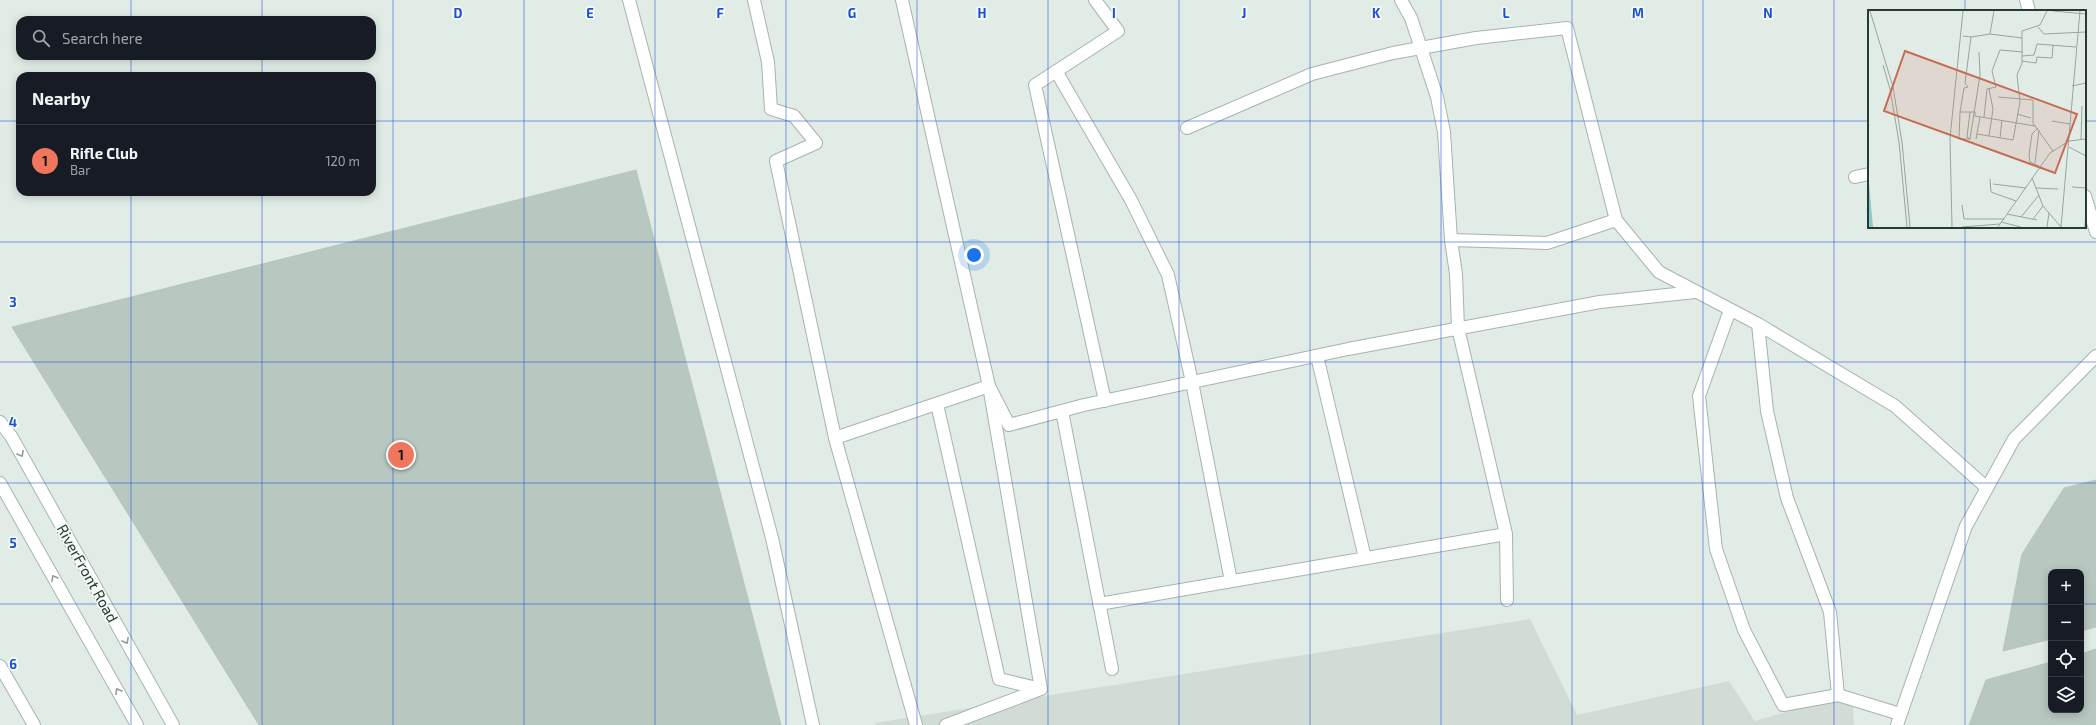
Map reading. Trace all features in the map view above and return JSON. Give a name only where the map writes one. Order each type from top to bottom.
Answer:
[{"type":"street","points":[[629,0],[772,538],[813,725]]},
{"type":"street","points":[[754,0],[768,62],[771,109],[794,116],[816,143],[776,161],[835,438],[916,725]]},
{"type":"street","points":[[902,0],[989,386],[1041,689]]},
{"type":"street","points":[[1095,0],[1118,31],[1035,85],[1105,401]]},
{"type":"street","points":[[1401,0],[1422,48],[1437,96],[1444,132],[1451,240],[1456,274],[1458,328],[1506,534],[1507,600]]},
{"type":"street","points":[[2026,0],[2029,10]]},
{"type":"street","points":[[1187,128],[1312,74],[1393,53],[1476,38],[1567,28],[1616,220],[1659,272],[1758,324],[1895,406],[1987,488]]},
{"type":"street","points":[[1056,71],[1130,200],[1168,275],[1192,382],[1231,581]]},
{"type":"street","points":[[1855,177],[1868,174]]},
{"type":"street","points":[[2086,199],[2096,232]]},
{"type":"street","points":[[1451,240],[1547,243],[1616,220]]},
{"type":"street","points":[[989,386],[1009,425],[1062,411],[1192,382],[1458,328],[1600,302],[1695,292]]},
{"type":"street","points":[[1730,310],[1699,396],[1716,550],[1744,630],[1783,705],[1838,695],[1898,719],[1966,526],[2014,439],[2096,356]]},
{"type":"street","points":[[1758,324],[1767,411],[1787,498],[1830,612],[1838,695]]},
{"type":"street","points":[[1317,356],[1365,558]]},
{"type":"street","points":[[835,438],[989,386]]},
{"type":"street","points":[[937,404],[999,678],[1041,689]]},
{"type":"street","points":[[1062,411],[1112,669]]},
{"type":"street","name":"RiverFront Road","points":[[0,422],[11,436],[173,725]]},
{"type":"street","points":[[0,483],[137,725]]},
{"type":"street","points":[[1099,604],[1506,534]]},
{"type":"street","points":[[0,666],[34,725]]},
{"type":"street","points":[[946,725],[1041,689]]},
{"type":"shaded area","points":[[1530,619],[1577,715],[1729,681],[1755,721],[1852,693],[1854,725],[876,725],[875,723]]},
{"type":"building","points":[[636,170],[781,725],[259,725],[12,327]]},
{"type":"building","points":[[2096,480],[2096,627],[2084,630],[2084,569],[2048,569],[2048,640],[2003,651],[2022,554],[2064,488]]},
{"type":"building","points":[[2096,649],[2096,725],[1969,725],[1986,680],[2048,663],[2048,713],[2084,713],[2084,653]]},
{"type":"place","name":"Rifle Club","points":[[401,455]]}]
